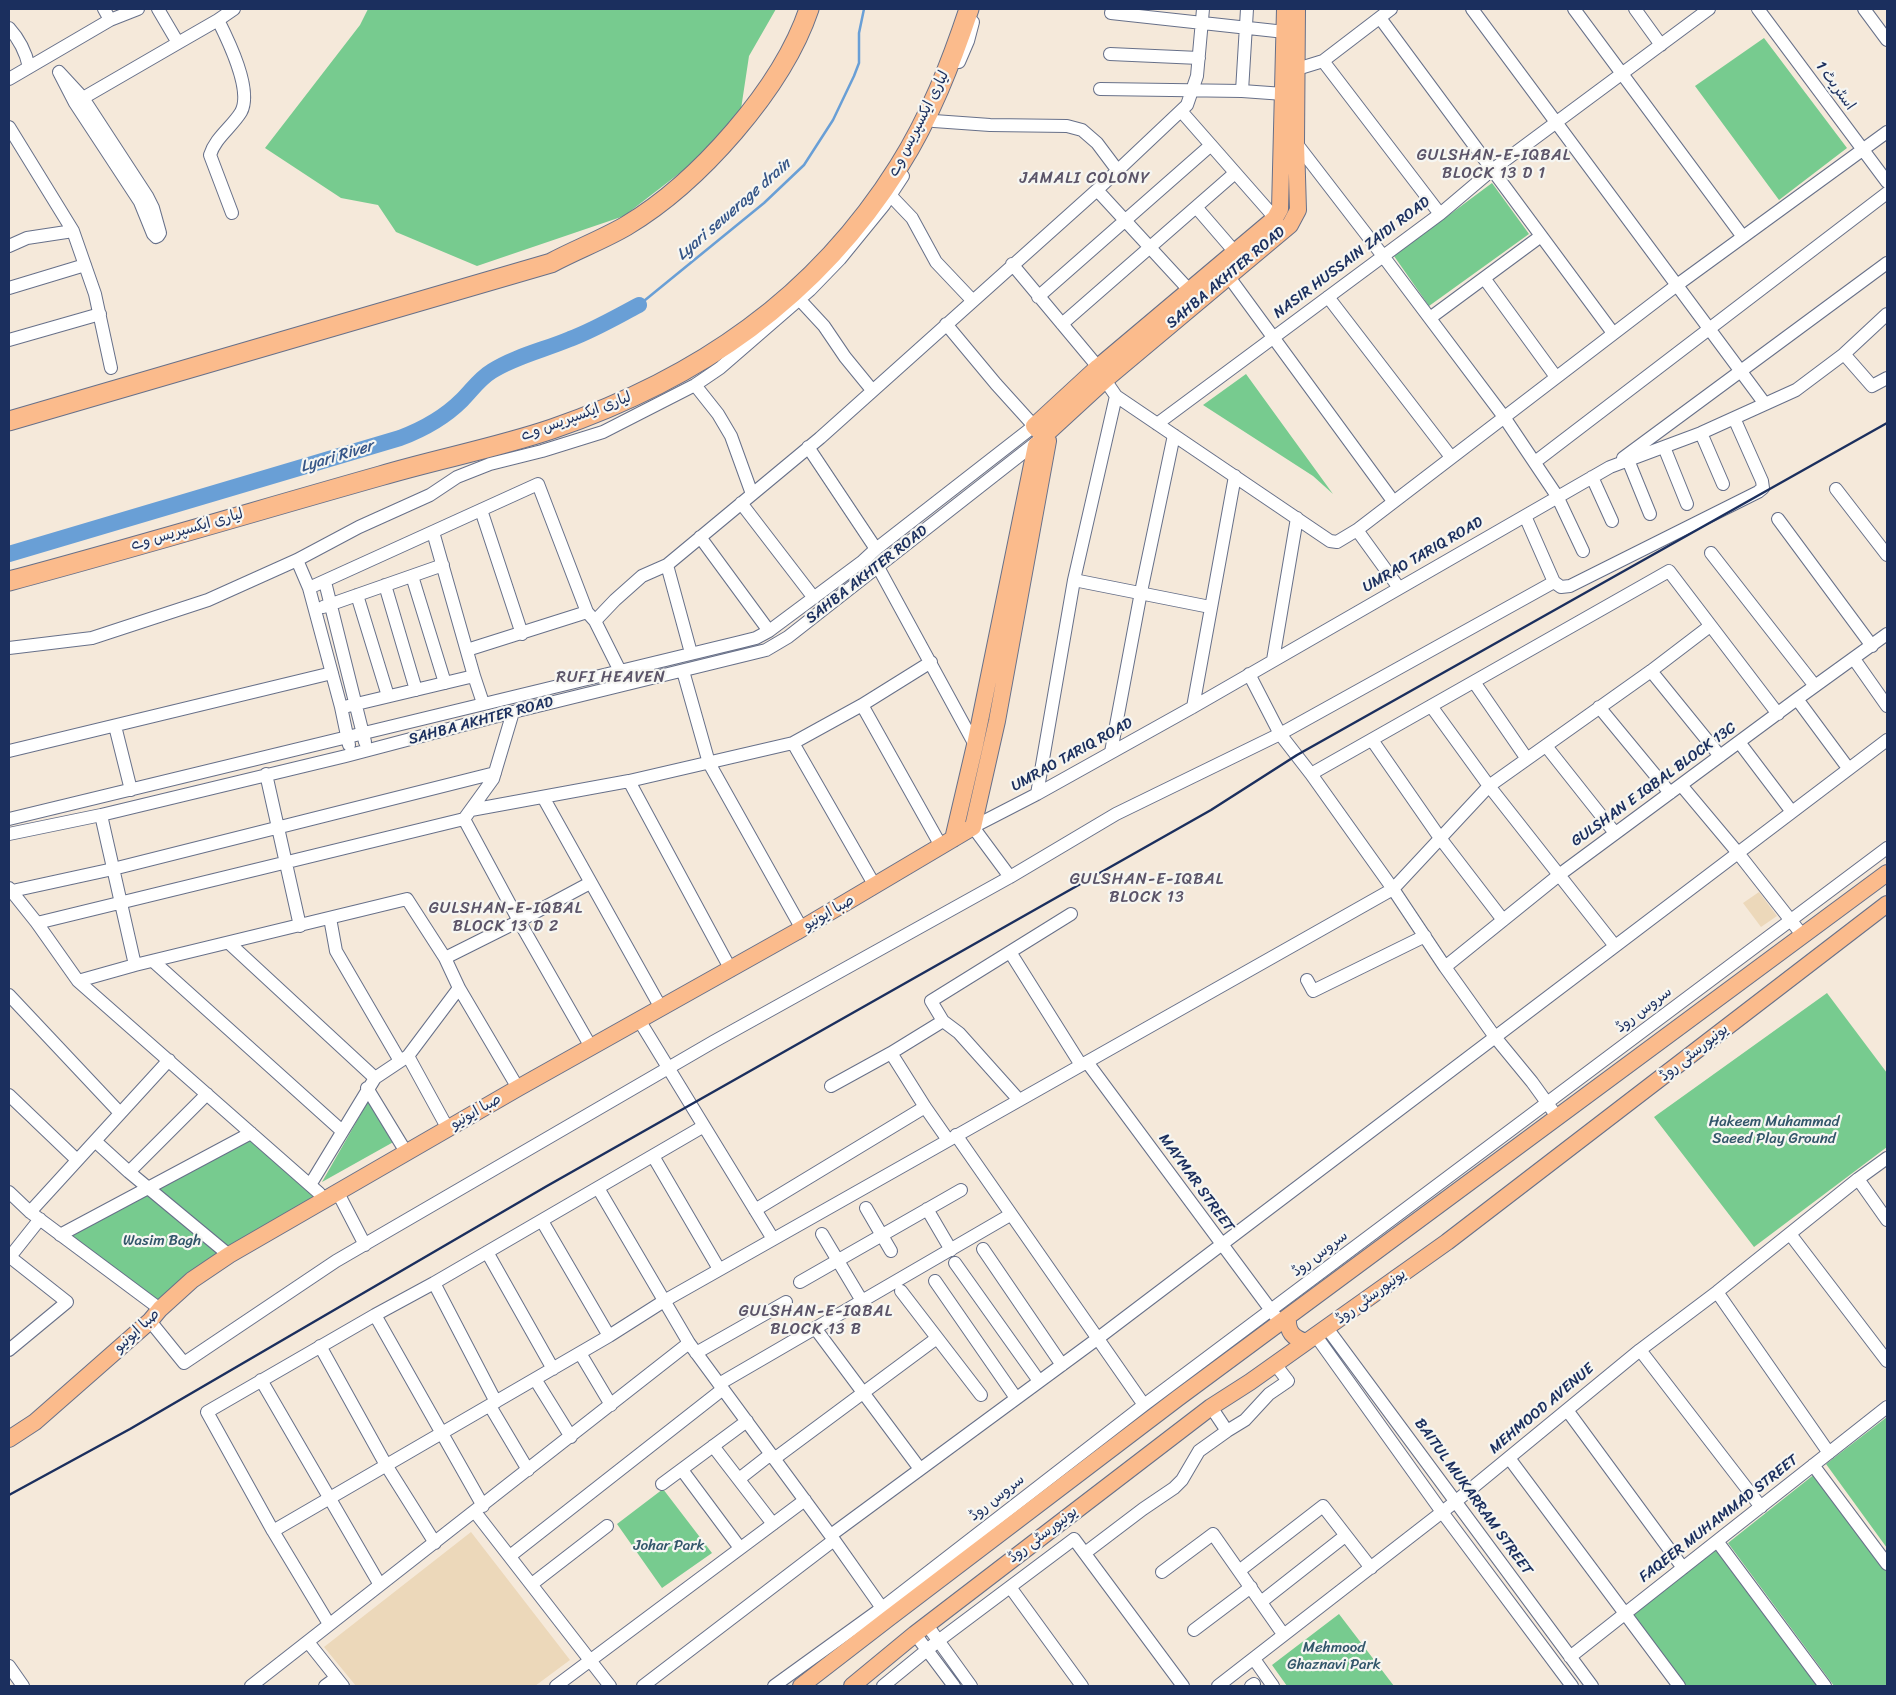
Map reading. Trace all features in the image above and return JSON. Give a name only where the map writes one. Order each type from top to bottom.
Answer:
[{"type":"highway","points":[[9,421],[550,263],[626,225],[679,188],[735,132],[777,74],[809,9]]},
{"type":"highway","name":"لیاری ایکسپریس وے","points":[[9,582],[382,475],[549,430],[629,398],[704,360],[750,329],[814,274],[833,254],[868,210],[901,164],[923,121],[952,60],[969,9]]},
{"type":"main road","name":"SAHBA AKHTER ROAD","points":[[1101,374],[1229,277],[1290,225],[1298,210],[1284,94],[1290,69],[1285,32],[1285,9]]},
{"type":"main road","name":"SAHBA AKHTER ROAD","points":[[1038,434],[1190,291],[1234,251],[1275,218],[1280,209],[1289,143],[1290,69],[1297,9]]},
{"type":"main road","points":[[973,827],[997,721],[1035,486],[1038,434]]},
{"type":"main road","points":[[947,842],[976,745],[1035,486]]},
{"type":"main road","name":"صبا ایونیو","points":[[10,1435],[35,1422],[192,1280],[229,1255],[518,1088],[802,929],[973,827]]},
{"type":"main road","name":"یونیورسٹی روڈ","points":[[801,1686],[862,1630],[1174,1393],[1267,1333],[1280,1317],[1558,1118],[1887,873]]},
{"type":"main road","name":"یونیورسٹی روڈ","points":[[852,1686],[921,1629],[1211,1407],[1446,1242],[1887,904]]},
{"type":"main road","points":[[1280,1317],[1296,1339],[1316,1335]]},
{"type":"main road","points":[[1267,1333],[1276,1334],[1285,1346],[1280,1360]]},
{"type":"street","points":[[9,80],[107,14],[138,9]]},
{"type":"street","points":[[158,9],[178,43]]},
{"type":"street","points":[[83,98],[234,9]]},
{"type":"street","points":[[9,648],[92,638],[208,600],[297,560],[359,527],[430,495],[457,477],[490,464],[542,451],[602,432],[695,385],[720,368],[799,299],[840,259],[890,196],[919,150],[934,121],[968,41],[977,9]]},
{"type":"street","points":[[467,650],[591,617],[615,600],[642,576],[667,565],[808,447],[1097,190],[1187,105],[1196,76],[1199,58],[1203,9]]},
{"type":"street","points":[[1242,91],[1247,9]]},
{"type":"street","points":[[1290,69],[1323,61],[1391,9]]},
{"type":"street","points":[[1472,9],[1765,404]]},
{"type":"street","points":[[1574,9],[1743,237]]},
{"type":"street","points":[[1635,9],[1661,44]]},
{"type":"street","name":"NASIR HUSSAIN ZAIDI ROAD","points":[[1157,424],[1440,214],[1492,170],[1709,9]]},
{"type":"street","name":"اسٹریٹ 1","points":[[1758,9],[1887,182]]},
{"type":"street","points":[[1864,9],[1887,40]]},
{"type":"street","points":[[1111,13],[1285,32]]},
{"type":"street","points":[[1380,18],[1613,334]]},
{"type":"street","points":[[218,20],[238,60],[244,99],[242,111],[213,147],[210,156],[232,213]]},
{"type":"street","points":[[9,28],[16,35],[28,58],[30,67]]},
{"type":"street","points":[[1110,54],[1199,58]]},
{"type":"street","points":[[1323,61],[1440,214]]},
{"type":"street","points":[[59,72],[83,98],[147,196],[158,225],[160,233],[158,236],[156,237],[153,234],[140,202],[75,103],[59,72]]},
{"type":"street","points":[[1100,89],[1242,91],[1284,94]]},
{"type":"street","points":[[1181,111],[1275,218]]},
{"type":"street","points":[[934,121],[990,125],[1067,126],[1082,130],[1097,142],[1118,171]]},
{"type":"street","points":[[9,127],[73,231],[95,294],[111,368]]},
{"type":"street","points":[[1012,264],[1062,324],[1116,396],[1330,540],[1337,542],[1344,540],[1677,285],[1887,132]]},
{"type":"street","points":[[1289,143],[1383,256],[1504,417],[1557,496],[1583,551]]},
{"type":"street","points":[[1038,297],[1211,145]]},
{"type":"street","points":[[1062,324],[1235,173]]},
{"type":"street","points":[[1097,190],[1190,291]]},
{"type":"street","points":[[1535,462],[1887,193]]},
{"type":"street","points":[[890,196],[912,218],[928,251],[936,262],[972,300]]},
{"type":"street","points":[[1196,207],[1234,251]]},
{"type":"street","points":[[9,246],[27,238],[73,231]]},
{"type":"street","points":[[1430,318],[1541,236]]},
{"type":"street","points":[[1610,466],[1887,263]]},
{"type":"street","points":[[9,288],[85,265]]},
{"type":"street","points":[[1229,277],[1393,501]]},
{"type":"street","points":[[1484,278],[1556,377]]},
{"type":"street","points":[[1328,297],[1451,457]]},
{"type":"street","points":[[799,299],[824,326],[872,390]]},
{"type":"street","points":[[9,340],[100,314]]},
{"type":"street","name":"UMRAO TARIQ ROAD","points":[[973,827],[1037,794],[1192,707],[1610,466],[1701,433],[1796,390],[1844,354],[1887,314]]},
{"type":"street","points":[[946,324],[1038,434]]},
{"type":"street","points":[[1844,354],[1872,386],[1887,378]]},
{"type":"street","points":[[695,385],[718,414],[731,436],[752,494]]},
{"type":"street","points":[[1037,794],[1074,580],[1116,396]]},
{"type":"street","points":[[1525,516],[1554,582],[1561,587],[1570,586],[1763,488],[1762,481],[1734,418]]},
{"type":"street","points":[[1701,433],[1723,484]]},
{"type":"street","name":"SAHBA AKHTER ROAD","points":[[9,819],[756,638],[769,632],[863,561],[876,549],[1038,434]]},
{"type":"street","name":"SAHBA AKHTER ROAD","points":[[9,834],[101,815],[351,755],[513,712],[766,650],[788,637],[878,567],[1038,434]]},
{"type":"street","points":[[1111,752],[1140,592],[1174,435]]},
{"type":"street","points":[[808,447],[876,549]]},
{"type":"street","points":[[1664,447],[1687,504]]},
{"type":"street","points":[[1628,460],[1650,514]]},
{"type":"street","points":[[1192,707],[1235,476]]},
{"type":"street","points":[[1592,477],[1612,521]]},
{"type":"street","points":[[309,588],[538,484],[591,617],[620,671]]},
{"type":"street","points":[[1836,489],[1887,555]]},
{"type":"street","points":[[741,503],[814,598]]},
{"type":"street","points":[[481,510],[522,634]]},
{"type":"street","points":[[1273,660],[1297,518]]},
{"type":"street","points":[[1778,519],[1872,646]]},
{"type":"street","points":[[1357,530],[1398,588]]},
{"type":"street","points":[[433,532],[483,703]]},
{"type":"street","points":[[700,537],[769,632]]},
{"type":"street","points":[[1711,553],[1815,686]]},
{"type":"street","points":[[297,560],[309,588],[341,707],[351,755]]},
{"type":"street","points":[[315,610],[444,565]]},
{"type":"street","points":[[667,565],[691,654]]},
{"type":"street","points":[[878,567],[976,745]]},
{"type":"street","points":[[1311,774],[1669,571],[1778,714]]},
{"type":"street","points":[[412,576],[445,683]]},
{"type":"street","points":[[1074,580],[1210,606]]},
{"type":"street","points":[[325,582],[367,751]]},
{"type":"street","points":[[9,1192],[155,1315],[184,1363],[286,1293],[365,1245],[722,1038],[1010,877],[1116,814],[1280,734],[1554,582]]},
{"type":"street","points":[[385,585],[416,690]]},
{"type":"street","points":[[357,595],[388,696]]},
{"type":"street","points":[[273,1531],[609,1336],[664,1300],[1392,889],[1489,786],[1651,671],[1710,626]]},
{"type":"street","name":"GULSHAN E IQBAL BLOCK 13C","points":[[1445,967],[1559,875],[1887,634]]},
{"type":"street","points":[[1854,659],[1887,706]]},
{"type":"street","points":[[37,923],[285,863],[543,797],[629,781],[793,744],[862,706],[931,662]]},
{"type":"street","points":[[683,671],[708,763],[802,929]]},
{"type":"street","points":[[1651,671],[1720,756]]},
{"type":"street","points":[[9,751],[332,673]]},
{"type":"street","points":[[1249,674],[1280,734],[1311,774],[1495,1037],[1558,1118]]},
{"type":"street","points":[[341,707],[474,676]]},
{"type":"street","points":[[1474,682],[1527,759]]},
{"type":"street","points":[[1797,699],[1848,768]]},
{"type":"street","points":[[862,706],[947,842]]},
{"type":"street","points":[[1431,706],[1489,786],[1615,946]]},
{"type":"street","points":[[1599,707],[1670,793]]},
{"type":"street","points":[[467,815],[494,779],[513,712]]},
{"type":"street","points":[[115,726],[131,790]]},
{"type":"street","points":[[1372,740],[1440,838],[1503,920]]},
{"type":"street","points":[[643,1686],[920,1469],[1097,1339],[1887,740]]},
{"type":"street","points":[[1739,742],[1792,812]]},
{"type":"street","points":[[793,744],[875,886]]},
{"type":"street","points":[[1546,746],[1615,833]]},
{"type":"street","points":[[365,1245],[330,1195],[319,1193],[78,982],[37,923],[10,890],[113,869],[495,773]]},
{"type":"street","points":[[266,774],[276,828],[300,926]]},
{"type":"street","points":[[629,781],[730,970]]},
{"type":"street","points":[[1681,785],[1738,853],[1803,936]]},
{"type":"street","points":[[543,797],[661,1008]]},
{"type":"street","points":[[101,815],[135,965]]},
{"type":"street","points":[[467,815],[519,921],[591,1047]]},
{"type":"street","points":[[973,827],[1010,877]]},
{"type":"street","name":"سروس روڈ","points":[[774,1686],[862,1630],[882,1608],[1144,1405],[1174,1393],[1280,1317],[1547,1102],[1791,922],[1887,848]]},
{"type":"street","points":[[445,958],[590,883]]},
{"type":"street","points":[[78,982],[135,965],[407,899],[445,958],[460,988],[518,1088]]},
{"type":"street","points":[[1019,1100],[959,1033],[943,1021],[931,1001],[1071,914]]},
{"type":"street","points":[[330,918],[336,951],[448,1128]]},
{"type":"street","points":[[1308,980],[1313,991],[1424,936]]},
{"type":"street","points":[[229,942],[375,1078]]},
{"type":"street","name":"MAYMAR STREET","points":[[1010,952],[1084,1064],[1220,1244],[1280,1317]]},
{"type":"street","points":[[153,961],[342,1131]]},
{"type":"street","points":[[310,1185],[367,1088],[375,1078],[404,1058],[460,988]]},
{"type":"street","points":[[9,995],[120,1113]]},
{"type":"street","points":[[639,1020],[773,1239]]},
{"type":"street","points":[[831,1086],[891,1053],[943,1021]]},
{"type":"street","points":[[891,1053],[925,1107],[952,1138],[1010,1215],[1144,1405]]},
{"type":"street","points":[[9,1350],[67,1302],[10,1257],[35,1215],[77,1160],[169,1060]]},
{"type":"street","points":[[367,1088],[406,1152]]},
{"type":"street","points":[[9,1094],[77,1160]]},
{"type":"street","points":[[129,1172],[207,1094]]},
{"type":"street","points":[[755,1210],[925,1107]]},
{"type":"street","points":[[328,1624],[273,1531],[207,1412],[542,1221],[704,1126]]},
{"type":"street","points":[[60,1235],[251,1133]]},
{"type":"street","points":[[95,1141],[129,1172],[229,1255]]},
{"type":"street","points":[[653,1156],[719,1269]]},
{"type":"street","name":"MEHMOOD AVENUE","points":[[1218,1686],[1455,1502],[1640,1350],[1887,1158]]},
{"type":"street","points":[[1858,1179],[1887,1220]]},
{"type":"street","points":[[598,1188],[692,1348],[833,1538],[882,1608]]},
{"type":"street","points":[[800,1282],[961,1190]]},
{"type":"street","points":[[866,1208],[891,1251]]},
{"type":"street","points":[[927,1209],[951,1250]]},
{"type":"street","points":[[510,1556],[721,1386],[815,1328],[1010,1215]]},
{"type":"street","points":[[542,1221],[609,1336]]},
{"type":"street","points":[[822,1234],[862,1301]]},
{"type":"street","points":[[1790,1234],[1887,1361]]},
{"type":"street","points":[[983,1249],[1062,1365]]},
{"type":"street","points":[[487,1252],[553,1369]]},
{"type":"street","points":[[955,1263],[1039,1381]]},
{"type":"street","points":[[935,1281],[1016,1398]]},
{"type":"street","points":[[434,1283],[493,1404],[528,1470]]},
{"type":"street","points":[[901,1292],[981,1395]]},
{"type":"street","points":[[1717,1292],[1829,1453]]},
{"type":"street","points":[[250,1686],[611,1405],[692,1348],[786,1302]]},
{"type":"street","points":[[375,1315],[442,1434],[479,1509],[510,1556],[610,1686]]},
{"type":"street","points":[[815,1328],[920,1469]]},
{"type":"street","points":[[1316,1335],[1442,1512],[1572,1686]]},
{"type":"street","name":"BAITUL MUKARRAM STREET","points":[[1316,1335],[1455,1502],[1592,1686]]},
{"type":"street","points":[[739,1479],[863,1393],[937,1338]]},
{"type":"street","points":[[320,1346],[386,1466],[435,1543]]},
{"type":"street","points":[[1640,1350],[1761,1507]]},
{"type":"street","points":[[580,1353],[611,1405]]},
{"type":"street","points":[[1085,1552],[1174,1488],[1182,1480],[1200,1451],[1245,1420],[1269,1394],[1288,1381],[1280,1360]]},
{"type":"street","points":[[535,1379],[571,1437]]},
{"type":"street","points":[[261,1380],[380,1585]]},
{"type":"street","points":[[1211,1407],[1228,1431]]},
{"type":"street","name":"FAQEER MUHAMMAD STREET","points":[[1570,1657],[1887,1407]]},
{"type":"street","points":[[1567,1410],[1683,1568]]},
{"type":"street","points":[[662,1484],[747,1421]]},
{"type":"street","points":[[713,1446],[774,1524]]},
{"type":"street","points":[[1509,1458],[1679,1686]]},
{"type":"street","points":[[1813,1465],[1887,1564]]},
{"type":"street","points":[[682,1470],[740,1548]]},
{"type":"street","points":[[556,1686],[805,1500]]},
{"type":"street","points":[[1239,1571],[1322,1506],[1370,1568]]},
{"type":"street","points":[[532,1584],[607,1526]]},
{"type":"street","points":[[1162,1572],[1213,1534],[1283,1634]]},
{"type":"street","points":[[1261,1602],[1345,1536]]},
{"type":"street","points":[[1040,1538],[1051,1556]]},
{"type":"street","points":[[883,1686],[938,1641],[1074,1538],[1183,1686]]},
{"type":"street","points":[[1717,1541],[1824,1686]]},
{"type":"street","points":[[1010,1586],[1082,1686]]},
{"type":"street","points":[[1194,1630],[1251,1587]]},
{"type":"street","points":[[921,1629],[938,1641],[971,1686]]},
{"type":"street","points":[[921,1629],[927,1650],[954,1686]]},
{"type":"street","points":[[308,1642],[340,1682],[325,1686]]},
{"type":"street","points":[[1254,1659],[1273,1686]]},
{"type":"street","points":[[9,1666],[23,1686]]},
{"type":"shaded area","points":[[1759,892],[1777,916],[1761,927],[1743,903]]},
{"type":"shaded area","points":[[471,1532],[570,1660],[535,1686],[356,1686],[324,1647]]},
{"type":"green space","points":[[368,9],[776,9],[749,56],[741,109],[694,162],[624,216],[477,266],[396,232],[378,205],[341,198],[265,148],[360,25]]},
{"type":"green space","points":[[1764,38],[1847,148],[1779,200],[1695,86]]},
{"type":"green space","points":[[1492,183],[1529,234],[1429,306],[1394,256]]},
{"type":"green space","points":[[1246,374],[1333,494],[1313,476],[1203,405]]},
{"type":"green space","name":"Hakeem Muhammad Saeed Play Ground","points":[[1827,993],[1887,1073],[1887,1147],[1754,1247],[1654,1117]]},
{"type":"green space","points":[[370,1098],[397,1140],[322,1182]]},
{"type":"green space","name":"Wasim Bagh","points":[[251,1133],[323,1199],[163,1307],[66,1235]]},
{"type":"green space","points":[[1887,1417],[1887,1548],[1826,1464]]},
{"type":"green space","points":[[1816,1473],[1887,1572],[1887,1686],[1834,1686],[1728,1543]]},
{"type":"green space","name":"Johar Park","points":[[663,1489],[712,1553],[662,1588],[617,1524]]},
{"type":"green space","points":[[1717,1549],[1818,1686],[1686,1686],[1633,1614]]},
{"type":"green space","name":"Mehmood Ghaznavi Park","points":[[1339,1614],[1394,1686],[1287,1686],[1272,1665]]},
{"type":"waterway","name":"Lyari sewerage drain","points":[[639,305],[764,203],[804,165],[833,120],[854,76],[859,63],[859,33],[864,9]]},
{"type":"waterway","name":"Lyari River","points":[[9,554],[409,435],[448,412],[492,371],[520,357],[579,335],[639,305]]},
{"type":"railway","points":[[9,1495],[130,1429],[547,1186],[1211,810],[1297,755],[1887,423]]},
{"type":"district","name":"GULSHAN-E-IQBAL BLOCK 13 D 1","points":[[1494,165]]},
{"type":"district","name":"JAMALI COLONY","points":[[1085,179]]},
{"type":"district","name":"RUFI HEAVEN","points":[[611,678]]},
{"type":"district","name":"GULSHAN-E-IQBAL BLOCK 13","points":[[1147,889]]},
{"type":"district","name":"GULSHAN-E-IQBAL BLOCK 13 D 2","points":[[506,918]]},
{"type":"district","name":"GULSHAN-E-IQBAL BLOCK 13 B","points":[[816,1321]]}]
